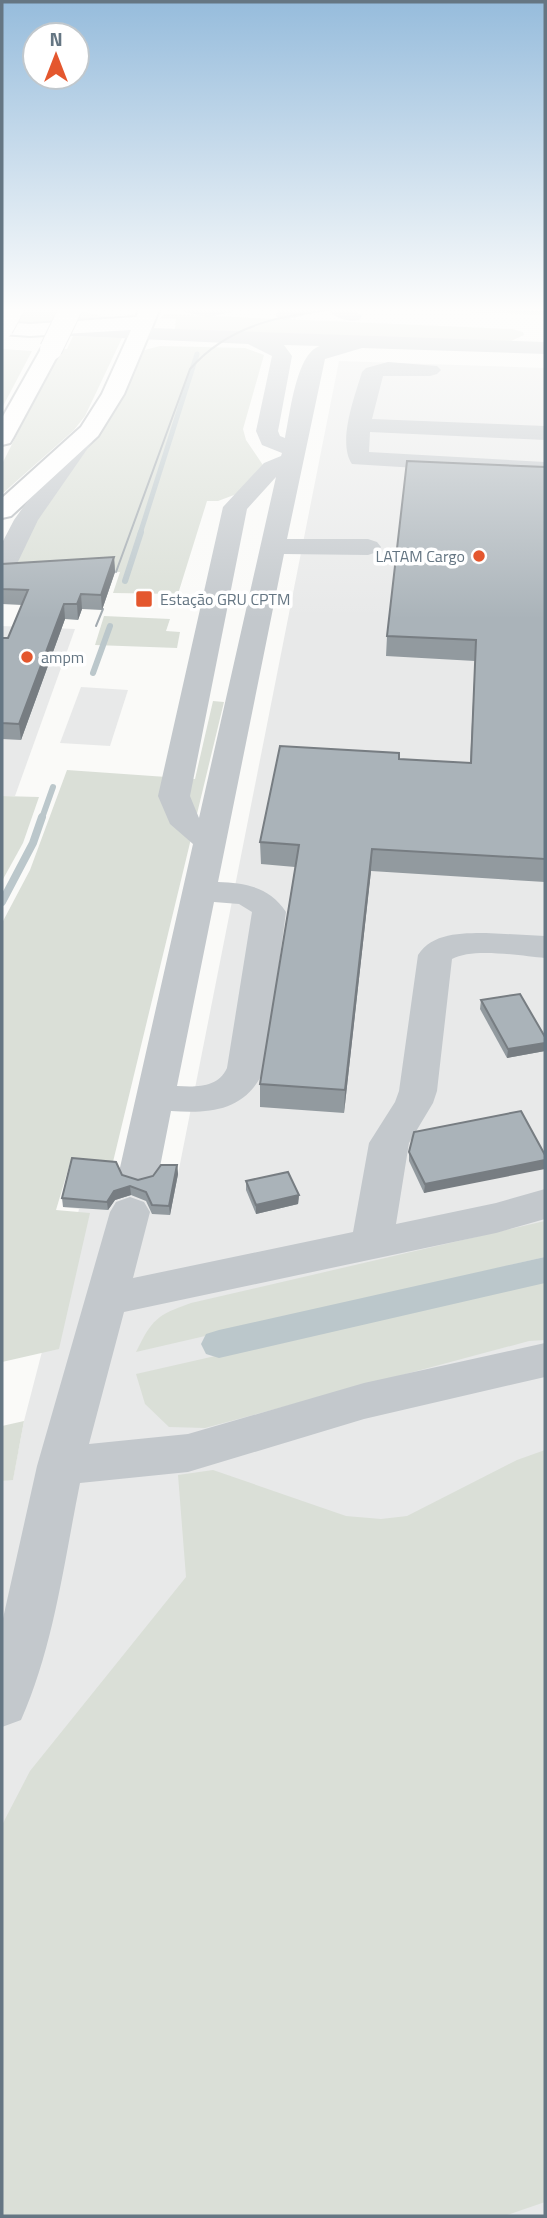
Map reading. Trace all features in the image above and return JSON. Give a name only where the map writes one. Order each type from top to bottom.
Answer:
[{"type":"main road","points":[[2,438],[17,412]]},
{"type":"main road","points":[[2,511],[86,435],[103,412]]},
{"type":"street","points":[[280,412],[269,412],[267,431],[270,440],[291,455]]},
{"type":"street","points":[[208,839],[187,827],[176,811],[174,796],[199,682],[213,601],[235,507],[272,468],[291,455],[334,412]]},
{"type":"street","points":[[337,412],[360,459],[545,469]]},
{"type":"street","points":[[358,412],[545,433]]},
{"type":"street","points":[[2,568],[26,520],[86,435]]},
{"type":"street","points":[[2,1703],[27,1623],[61,1466],[134,1192],[291,455]]},
{"type":"street","points":[[272,546],[368,547]]},
{"type":"street","points":[[199,682],[242,685]]},
{"type":"street","points":[[155,1097],[194,1099],[222,1095],[235,1088],[246,1068],[269,912],[266,906],[252,897],[197,892]]},
{"type":"street","points":[[372,1244],[389,1143],[414,1103],[418,1091],[435,955],[438,950],[455,944],[545,947]]},
{"type":"street","points":[[104,1300],[496,1218],[545,1204]]},
{"type":"street","points":[[61,1466],[188,1453],[364,1401],[545,1360]]},
{"type":"shaded area","points":[[28,412],[87,412],[74,430],[2,494],[2,464]]},
{"type":"shaded area","points":[[113,412],[248,412],[243,429],[246,440],[271,481],[218,501],[207,501],[178,594],[113,593],[120,572],[7,579],[35,520]]},
{"type":"shaded area","points":[[329,412],[545,412],[545,2216],[2,2216],[2,1481],[13,1479],[24,1421],[79,1209],[63,1207],[73,1166],[178,1174]]},
{"type":"shaded area","points":[[104,616],[170,619],[166,631],[180,632],[177,648],[95,645]]},
{"type":"shaded area","points":[[2,626],[75,629],[15,796],[2,796]]},
{"type":"shaded area","points":[[81,687],[128,690],[110,746],[60,743]]},
{"type":"shaded area","points":[[213,701],[224,702],[112,1166],[70,1163],[56,1210],[90,1213],[59,1349],[2,1362],[2,923],[30,870],[67,770],[195,779]]},
{"type":"shaded area","points":[[2,796],[39,797],[23,843],[2,881]]},
{"type":"shaded area","points":[[545,1221],[545,1257],[136,1352],[151,1325],[170,1311],[191,1303]]},
{"type":"shaded area","points":[[545,1281],[545,1340],[529,1341],[205,1428],[169,1427],[145,1404],[136,1374]]},
{"type":"shaded area","points":[[24,1421],[13,1480],[2,1481],[2,1426]]},
{"type":"shaded area","points":[[545,1450],[545,2202],[504,2216],[2,2216],[2,1825],[30,1771],[186,1577],[178,1475],[213,1470],[346,1516],[381,1519],[407,1516],[517,1460]]},
{"type":"building","points":[[407,461],[545,467],[545,859],[372,849],[345,1090],[260,1084],[299,845],[260,842],[280,746],[399,753],[399,759],[471,763],[476,640],[387,636]]},
{"type":"building","points":[[114,557],[101,595],[81,594],[77,604],[64,604],[19,724],[2,723],[2,638],[8,638],[28,590],[2,589],[2,564]]},
{"type":"building","points":[[520,994],[545,1037],[545,1043],[508,1049],[481,1000]]},
{"type":"building","points":[[521,1111],[545,1155],[545,1160],[425,1184],[409,1152],[414,1132]]},
{"type":"building","points":[[72,1158],[116,1162],[122,1175],[138,1180],[153,1176],[161,1165],[177,1165],[169,1206],[152,1205],[146,1192],[130,1186],[114,1191],[107,1202],[62,1198]]},
{"type":"building","points":[[288,1172],[299,1195],[256,1205],[246,1181]]},
{"type":"waterway","points":[[140,534],[179,412]]},
{"type":"waterway","points":[[125,581],[141,532]]},
{"type":"waterway","points":[[93,673],[110,626]]},
{"type":"waterway","points":[[42,818],[53,787]]},
{"type":"waterway","points":[[2,902],[33,843],[42,817]]},
{"type":"waterway","points":[[219,1344],[545,1270]]},
{"type":"tram line","points":[[116,572],[175,412]]},
{"type":"tram line","points":[[96,626],[103,609]]},
{"type":"place","name":"LATAM Cargo","points":[[479,556]]},
{"type":"place","name":"Estação GRU CPTM","points":[[144,599]]},
{"type":"place","name":"ampm","points":[[27,657]]}]
